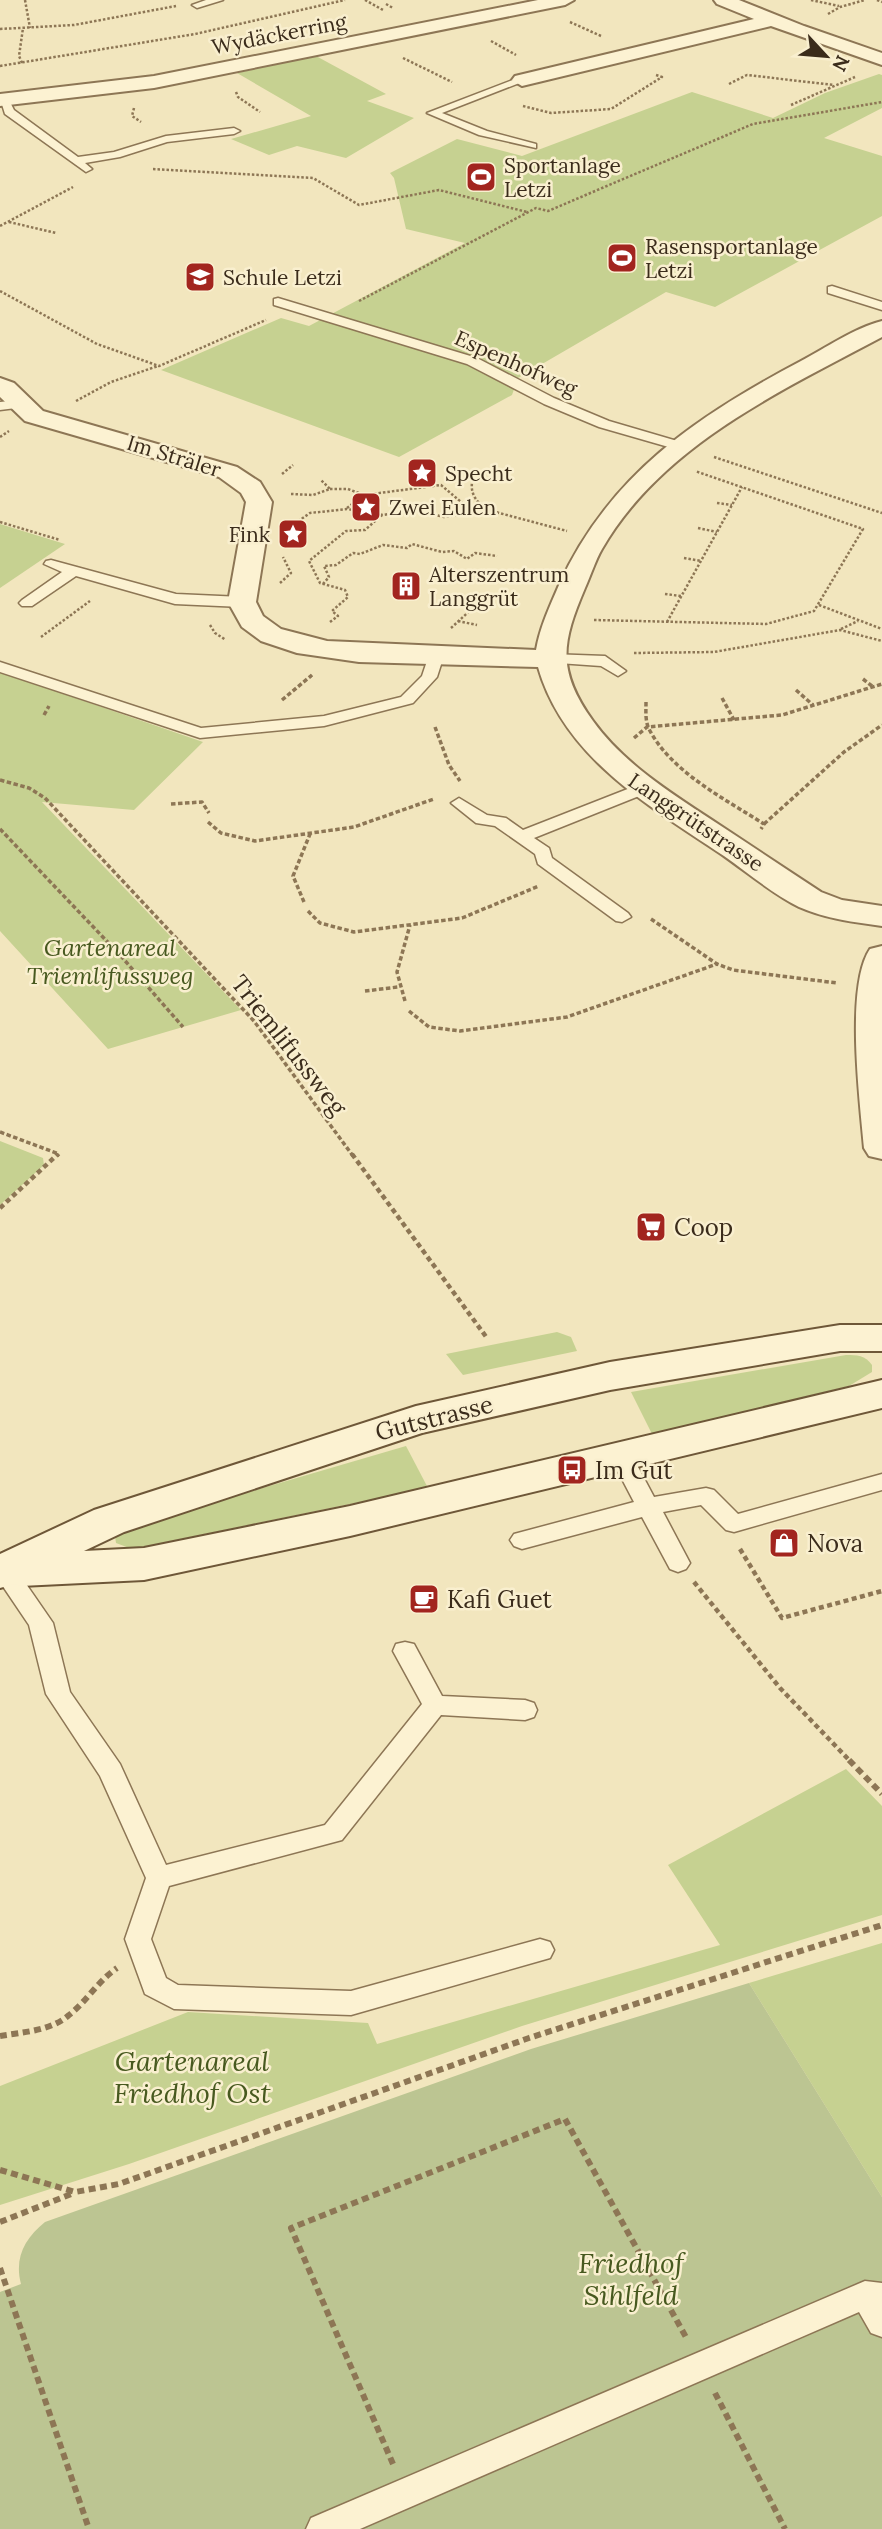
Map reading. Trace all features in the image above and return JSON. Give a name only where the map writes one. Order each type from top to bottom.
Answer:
[{"type":"street","name":"Wydäckerring","points":[[2,100],[161,80],[565,0]]},
{"type":"street","points":[[723,0],[882,58]]},
{"type":"street","points":[[522,80],[772,20]]},
{"type":"street","points":[[242,602],[245,614],[257,627],[289,641],[341,652],[550,659],[552,641],[568,592],[596,538],[634,488],[690,456],[732,408],[882,328]]},
{"type":"street","name":"Im Sträler","points":[[0,385],[13,395],[9,405],[34,416],[198,461],[242,479],[259,502],[242,602]]},
{"type":"street","name":"Langgrütstrasse","points":[[550,659],[581,726],[617,767],[643,788],[809,899],[835,909],[882,916]]},
{"type":"street","points":[[881,964],[874,988],[879,1034],[882,1148]]},
{"type":"street","name":"Gutstrasse","points":[[2,1569],[109,1521],[416,1420],[610,1376],[840,1338],[882,1338]]},
{"type":"street","points":[[2,1569],[144,1564],[350,1521],[882,1394]]},
{"type":"lane","points":[[197,5],[218,0]]},
{"type":"lane","points":[[522,80],[432,113],[483,133],[532,146]]},
{"type":"lane","points":[[2,100],[9,113],[81,165],[166,139],[234,131]]},
{"type":"lane","points":[[832,290],[882,306]]},
{"type":"lane","name":"Espenhofweg","points":[[278,302],[472,361],[549,401],[690,456]]},
{"type":"lane","points":[[51,564],[175,599],[242,602]]},
{"type":"lane","points":[[27,603],[75,570]]},
{"type":"lane","points":[[0,667],[200,733],[324,721],[407,700],[429,677],[436,655]]},
{"type":"lane","points":[[550,659],[605,661],[618,671]]},
{"type":"lane","points":[[522,837],[643,788]]},
{"type":"lane","points":[[459,803],[482,819],[500,822],[522,837],[543,852],[544,860],[622,917]]},
{"type":"lane","points":[[622,1458],[678,1563]]},
{"type":"lane","points":[[523,1540],[646,1507],[706,1496],[734,1524],[882,1482]]},
{"type":"lane","points":[[2,1569],[41,1623],[58,1695],[111,1771],[159,1878],[138,1939],[155,1986],[174,1997],[351,2003],[540,1950]]},
{"type":"lane","points":[[405,1651],[435,1705]]},
{"type":"lane","points":[[159,1878],[333,1833],[435,1705]]},
{"type":"lane","points":[[435,1705],[525,1710]]},
{"type":"lane","points":[[322,2529],[701,2365],[874,2296],[882,2323]]},
{"type":"path","points":[[25,0],[30,28]]},
{"type":"path","points":[[0,66],[195,34],[345,0]]},
{"type":"path","points":[[811,0],[840,7]]},
{"type":"path","points":[[829,13],[865,0]]},
{"type":"path","points":[[877,0],[882,2]]},
{"type":"path","points":[[389,3],[386,4],[393,8]]},
{"type":"path","points":[[0,29],[74,25],[183,5]]},
{"type":"path","points":[[534,6],[603,37]]},
{"type":"path","points":[[22,63],[19,56],[23,28]]},
{"type":"path","points":[[484,37],[524,59]]},
{"type":"path","points":[[399,55],[448,80]]},
{"type":"path","points":[[516,105],[551,113],[611,109],[662,77],[651,73]]},
{"type":"path","points":[[729,84],[747,75],[834,85]]},
{"type":"path","points":[[791,106],[858,76]]},
{"type":"path","points":[[329,317],[536,208],[548,211],[753,124],[882,102]]},
{"type":"path","points":[[0,226],[85,180],[78,172],[81,165]]},
{"type":"path","points":[[154,169],[313,178],[359,205],[439,190],[528,212]]},
{"type":"path","points":[[8,222],[56,233]]},
{"type":"path","points":[[0,291],[97,344],[159,366]]},
{"type":"path","points":[[64,402],[76,401],[111,382],[159,366],[295,308]]},
{"type":"path","points":[[587,619],[766,624],[814,611],[819,605],[863,529],[742,487],[690,456]]},
{"type":"path","points":[[690,456],[882,513]]},
{"type":"path","points":[[282,474],[293,465]]},
{"type":"path","points":[[473,477],[469,488],[473,500],[488,510],[531,525],[573,533]]},
{"type":"path","points":[[321,480],[330,489]]},
{"type":"path","points":[[291,494],[313,495],[330,489],[348,489],[364,495],[441,485],[467,507],[478,512]]},
{"type":"path","points":[[667,622],[742,487]]},
{"type":"path","points":[[347,509],[364,495]]},
{"type":"path","points":[[718,503],[732,505]]},
{"type":"path","points":[[280,534],[310,513],[347,509],[383,515],[415,510],[444,517],[488,510]]},
{"type":"path","points":[[322,628],[338,616],[332,611],[348,597],[345,590],[320,583],[309,561],[346,531],[365,530],[383,515]]},
{"type":"path","points":[[698,528],[717,532]]},
{"type":"path","points":[[323,584],[330,577],[324,566],[336,565],[353,553],[360,554],[370,546],[392,544],[407,548],[412,544],[442,552],[454,551],[467,559],[475,553],[497,556]]},
{"type":"path","points":[[684,558],[701,561]]},
{"type":"path","points":[[665,594],[681,596]]},
{"type":"path","points":[[450,629],[475,606],[472,602]]},
{"type":"path","points":[[819,605],[882,629]]},
{"type":"path","points":[[623,651],[714,652],[840,630],[859,620]]},
{"type":"path","points":[[457,621],[477,625]]},
{"type":"path","points":[[840,630],[882,641]]},
{"type":"path","points":[[863,678],[872,686]]},
{"type":"path","points":[[627,743],[647,727],[782,715],[882,684]]},
{"type":"path","points":[[796,690],[813,705]]},
{"type":"path","points":[[722,698],[734,720]]},
{"type":"path","points":[[646,702],[647,727],[665,751],[714,792],[764,824]]},
{"type":"path","points":[[759,835],[764,824],[844,752],[882,725]]},
{"type":"path","name":"Triemlifussweg","points":[[0,780],[29,788],[45,798],[254,1021],[486,1338]]},
{"type":"path","points":[[208,822],[221,833],[255,841],[354,827],[437,798]]},
{"type":"path","points":[[171,804],[202,802],[209,813]]},
{"type":"path","points":[[0,829],[120,955],[183,1027]]},
{"type":"path","points":[[304,902],[293,876],[310,834]]},
{"type":"path","points":[[308,911],[320,923],[354,932],[462,918],[544,884]]},
{"type":"path","points":[[645,915],[717,964],[750,974],[837,983]]},
{"type":"path","points":[[405,1001],[398,987],[395,971],[410,925]]},
{"type":"path","points":[[409,1011],[429,1027],[460,1031],[567,1017],[717,964]]},
{"type":"path","points":[[365,990],[398,987]]},
{"type":"path","points":[[0,1132],[60,1154],[0,1208]]},
{"type":"path","points":[[734,1524],[736,1543],[782,1618],[882,1591]]},
{"type":"path","points":[[678,1563],[780,1688],[882,1794]]},
{"type":"path","points":[[0,2222],[75,2192],[119,2184],[529,2038],[882,1925]]},
{"type":"path","points":[[0,2036],[38,2029],[68,2017],[106,1975],[143,1954]]},
{"type":"path","points":[[405,2491],[291,2228],[565,2119],[701,2365],[785,2529]]},
{"type":"path","points":[[0,2170],[75,2192]]},
{"type":"path","points":[[0,2267],[89,2529]]},
{"type":"green space","points":[[316,56],[386,94],[367,101],[414,118],[346,158],[297,146],[269,155],[231,139],[311,116],[237,73]]},
{"type":"green space","name":"Rasensportanlage Letzi","points":[[882,75],[882,108],[824,138],[882,156],[882,216],[715,307],[666,292],[518,378],[512,395],[399,457],[161,370],[281,318],[309,326],[465,243],[406,229],[394,178],[390,173],[457,139],[522,156],[692,92],[773,118],[825,93]]},
{"type":"green space","points":[[0,524],[65,544],[0,588]]},
{"type":"green space","name":"Gartenareal Triemlifussweg","points":[[0,672],[203,742],[134,810],[42,802],[241,1010],[108,1049],[0,931]]},
{"type":"green space","points":[[0,1141],[43,1158],[44,1165],[0,1205]]},
{"type":"green space","points":[[557,1332],[571,1337],[577,1351],[463,1375],[446,1354]]},
{"type":"green space","points":[[846,1355],[864,1357],[872,1365],[872,1372],[849,1386],[652,1434],[631,1392]]},
{"type":"green space","points":[[406,1446],[428,1488],[132,1549],[116,1543],[115,1536],[123,1529]]},
{"type":"green space","name":"Gartenareal Friedhof Ost","points":[[846,1769],[882,1806],[882,1915],[522,2026],[129,2164],[0,2205],[0,2086],[188,2012],[368,2023],[377,2044],[720,1945],[668,1865]]},
{"type":"green space","points":[[882,1943],[882,2197],[749,1983]]},
{"type":"green space","name":"Friedhof Sihlfeld","points":[[749,1983],[882,2197],[882,2529],[0,2529],[0,2292],[21,2284],[19,2266],[23,2249],[45,2222],[531,2049]]},
{"type":"place","name":"Sportanlage Letzi","points":[[481,177]]},
{"type":"place","name":"Rasensportanlage Letzi","points":[[622,258]]},
{"type":"place","name":"Schule Letzi","points":[[200,277]]},
{"type":"place","name":"Specht","points":[[422,473]]},
{"type":"place","name":"Zwei Eulen","points":[[366,507]]},
{"type":"place","name":"Fink","points":[[293,534]]},
{"type":"place","name":"Alterszentrum Langgrüt","points":[[406,586]]},
{"type":"place","name":"Coop","points":[[651,1227]]},
{"type":"place","name":"Im Gut","points":[[572,1470]]},
{"type":"place","name":"Nova","points":[[784,1543]]},
{"type":"place","name":"Kafi Guet","points":[[424,1599]]}]
